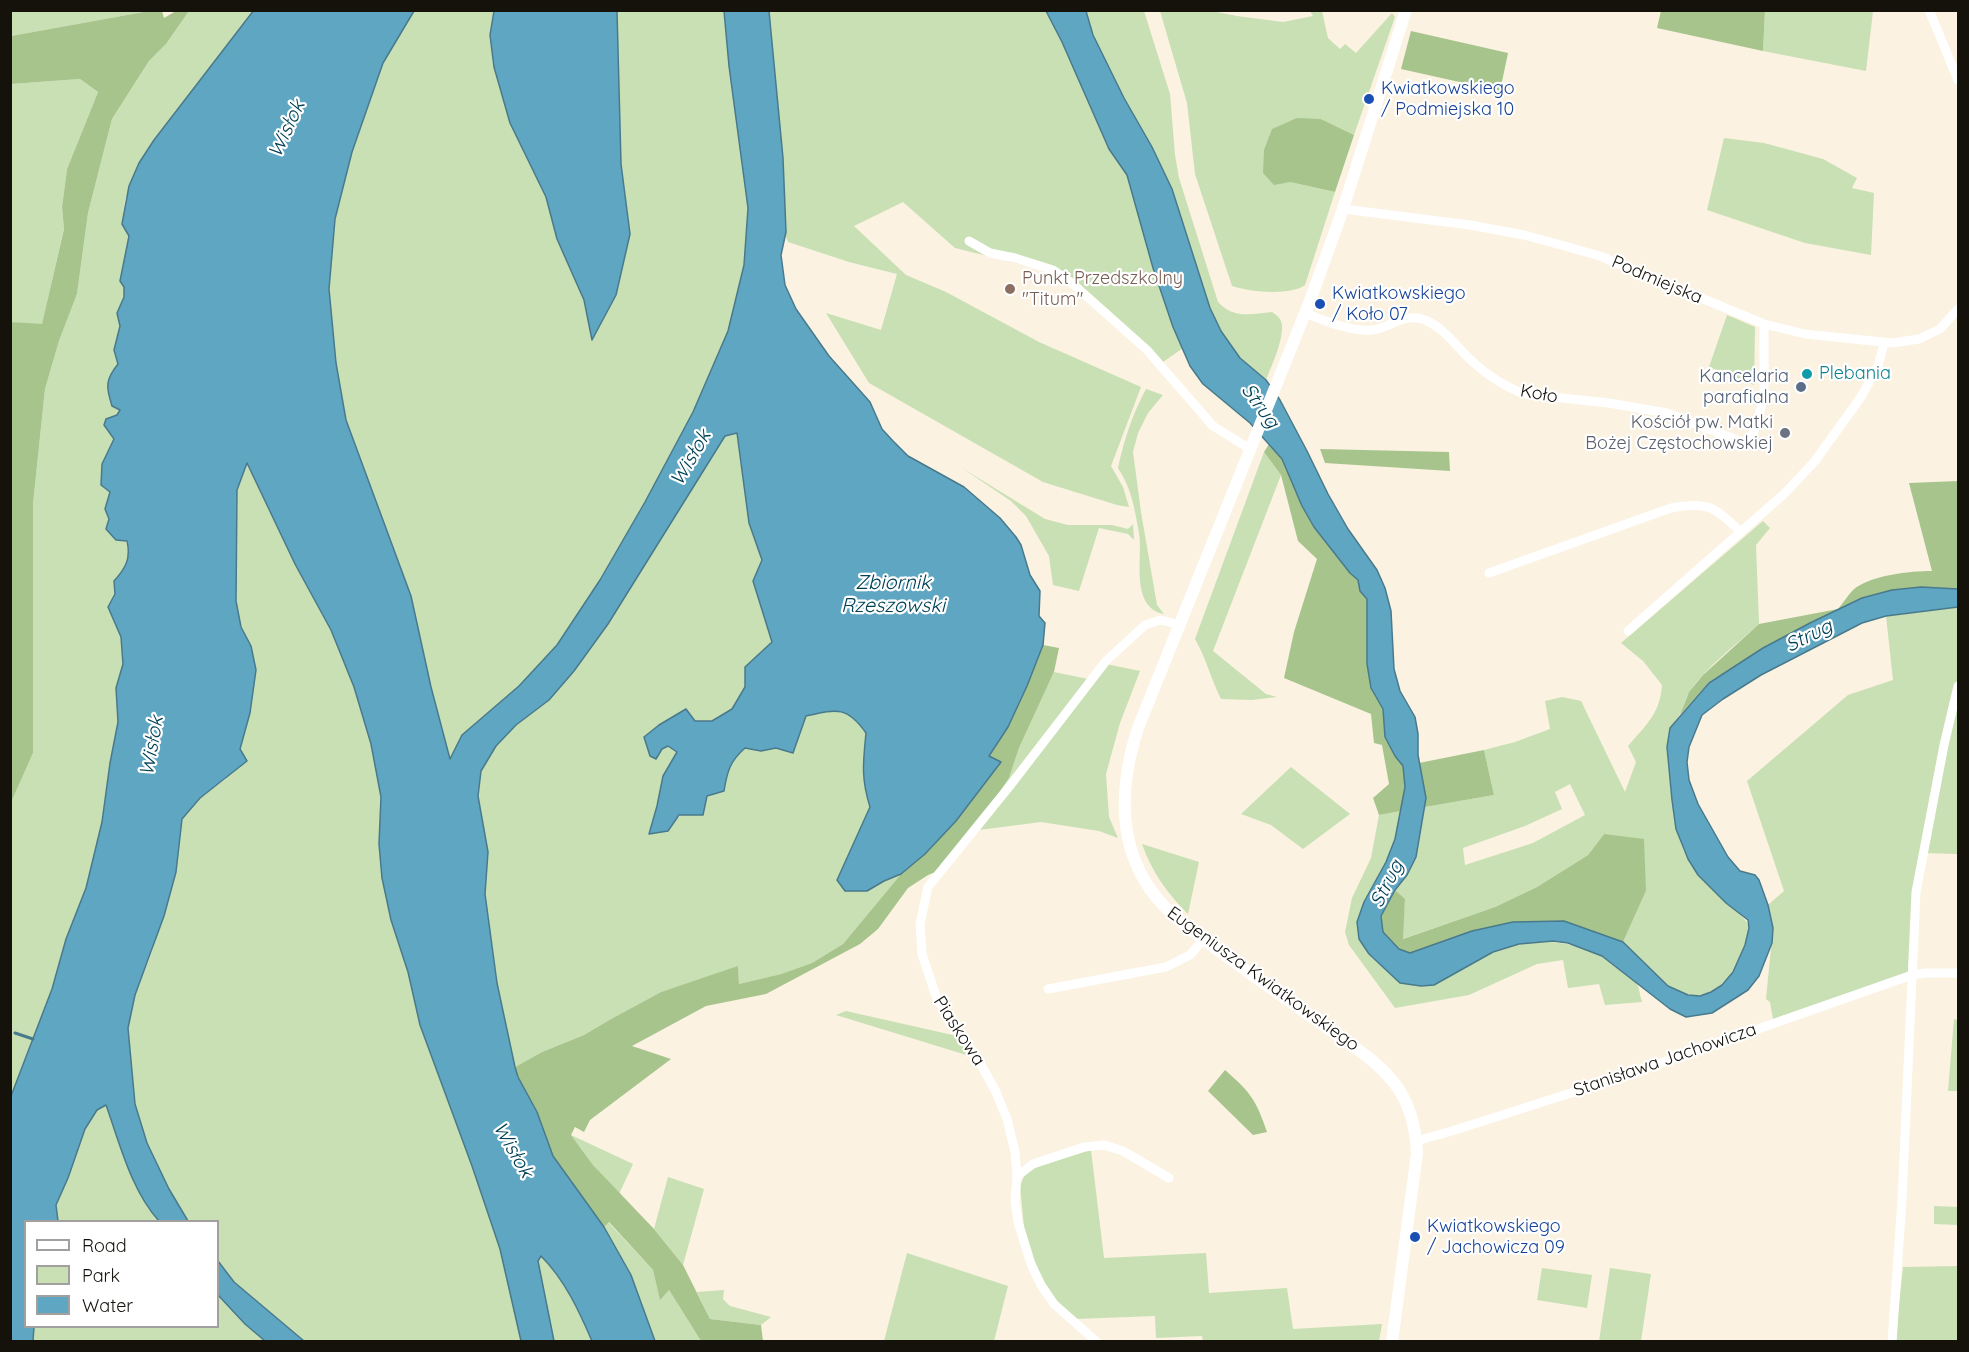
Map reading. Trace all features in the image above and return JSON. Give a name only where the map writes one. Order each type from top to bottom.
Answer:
[{"type":"street","name":"Eugeniusza Kwiatkowskiego","points":[[1392,1341],[1416,1168],[1416,1141],[1405,1100],[1396,1085],[1376,1063],[1204,939],[1164,906],[1142,875],[1131,846],[1124,807],[1124,787],[1138,728],[1305,313],[1343,209],[1406,10]]},
{"type":"street","points":[[1929,10],[1959,80]]},
{"type":"street","name":"Podmiejska","points":[[1343,209],[1470,225],[1552,243],[1600,256],[1764,324],[1814,335],[1884,343],[1919,339],[1930,336],[1940,329],[1959,309]]},
{"type":"street","points":[[969,241],[990,252],[1053,270],[1073,284],[1147,350],[1213,426],[1250,450]]},
{"type":"street","name":"Koło","points":[[1305,313],[1362,330],[1375,330],[1397,320],[1422,319],[1440,329],[1473,362],[1512,389],[1524,394],[1609,403],[1667,413],[1742,442],[1746,442],[1753,434],[1764,398],[1764,324]]},
{"type":"street","points":[[1628,631],[1785,493],[1820,454],[1861,397],[1878,366],[1884,343]]},
{"type":"street","points":[[1489,573],[1671,508],[1694,504],[1710,507],[1740,531]]},
{"type":"street","name":"Piaskowa","points":[[1097,1341],[1054,1304],[1041,1285],[1024,1244],[1018,1222],[1015,1200],[1017,1176],[1015,1152],[1007,1119],[995,1090],[974,1052],[945,1013],[930,983],[922,954],[920,924],[928,887],[1117,649],[1136,631],[1154,621],[1161,620],[1180,625]]},
{"type":"street","points":[[1893,1341],[1903,1189],[1916,892],[1944,745],[1959,686]]},
{"type":"street","points":[[1048,989],[1166,967],[1190,955],[1204,939]]},
{"type":"street","name":"Stanisława Jachowicza","points":[[1416,1141],[1624,1076],[1912,975],[1959,973]]},
{"type":"street","points":[[1017,1176],[1033,1164],[1084,1147],[1104,1145],[1123,1151],[1169,1178]]},
{"type":"green space","points":[[11,11],[149,11],[11,36]]},
{"type":"green space","points":[[149,11],[162,11],[164,18],[176,11],[189,11],[166,44],[149,61],[112,119],[88,213],[77,294],[59,341],[45,389],[33,504],[33,753],[11,802],[11,322],[42,324],[64,229],[62,207],[67,169],[98,92],[80,79],[11,84],[11,36]]},
{"type":"green space","points":[[189,11],[254,11],[154,140],[139,163],[125,200],[122,224],[129,236],[120,281],[124,287],[124,297],[117,313],[120,326],[114,350],[118,364],[112,371],[120,409],[117,415],[106,419],[108,431],[114,439],[102,464],[101,485],[110,492],[105,509],[123,536],[128,552],[127,561],[114,581],[115,594],[108,607],[121,637],[123,664],[116,688],[118,722],[102,822],[86,888],[66,939],[52,989],[11,1096],[10,802],[33,753],[33,504],[45,389],[59,341],[77,294],[88,213],[112,119],[149,61],[166,44]]},
{"type":"green space","points":[[414,11],[494,11],[490,35],[494,67],[510,123],[546,197],[557,239],[584,300],[592,339],[630,234],[621,164],[617,11],[724,11],[748,208],[744,265],[728,331],[693,412],[645,503],[600,580],[557,645],[450,760],[411,596],[346,420],[336,363],[329,289],[335,219],[352,152],[383,63]]},
{"type":"green space","points":[[769,11],[1046,11],[1109,149],[1127,175],[1153,268],[1183,348],[1163,362],[1100,309],[1066,284],[1032,267],[955,248],[903,202],[854,226],[906,275],[946,292],[1039,342],[1141,387],[1111,466],[1123,487],[1129,507],[1043,482],[869,383],[826,313],[881,330],[897,274],[849,262],[788,242]]},
{"type":"green space","points":[[1086,11],[1144,11],[1170,94],[1179,178],[1218,302],[1236,313],[1272,312],[1279,318],[1282,325],[1278,349],[1266,380],[1240,358],[1221,331],[1210,308],[1172,189],[1093,35]]},
{"type":"green space","points":[[1160,11],[1212,11],[1283,22],[1313,16],[1310,11],[1322,11],[1328,38],[1340,49],[1345,44],[1356,53],[1392,13],[1395,17],[1354,135],[1321,119],[1290,182],[1335,192],[1305,285],[1280,292],[1249,290],[1232,286],[1195,174],[1187,103]]},
{"type":"green space","points":[[1661,11],[1765,11],[1763,51],[1657,28]]},
{"type":"green space","points":[[1765,11],[1873,11],[1866,71],[1763,51]]},
{"type":"green space","points":[[1411,31],[1508,53],[1500,91],[1401,69]]},
{"type":"green space","points":[[80,79],[98,92],[67,169],[62,207],[64,228],[42,325],[11,322],[11,84]]},
{"type":"green space","points":[[1297,118],[1321,119],[1354,135],[1335,192],[1290,182],[1274,185],[1263,173],[1264,150],[1272,129]]},
{"type":"green space","points":[[1724,138],[1764,143],[1823,159],[1857,178],[1852,188],[1874,193],[1871,255],[1805,243],[1707,210]]},
{"type":"green space","points":[[1727,315],[1755,327],[1754,385],[1709,367]]},
{"type":"green space","points":[[1146,389],[1163,395],[1148,413],[1138,433],[1133,452],[1157,605],[1164,614],[1154,611],[1143,596],[1140,576],[1140,541],[1134,506],[1118,468],[1129,428]]},
{"type":"green space","points":[[737,433],[749,523],[762,560],[753,581],[772,642],[746,667],[745,687],[732,709],[712,721],[695,721],[685,709],[655,759],[662,749],[668,746],[678,752],[663,776],[649,833],[667,831],[692,806],[724,791],[730,767],[745,748],[765,749],[782,744],[796,733],[806,716],[834,711],[853,718],[866,733],[864,770],[865,788],[870,807],[843,866],[866,891],[901,874],[843,944],[812,963],[781,974],[739,984],[738,967],[661,992],[584,1035],[542,1052],[515,1067],[497,983],[485,894],[488,852],[478,796],[481,771],[496,746],[516,725],[725,436]]},
{"type":"green space","points":[[1269,444],[1282,459],[1302,506],[1314,527],[1358,580],[1360,591],[1367,599],[1367,664],[1371,688],[1383,709],[1385,737],[1403,766],[1405,787],[1401,811],[1379,815],[1373,798],[1389,784],[1382,745],[1374,743],[1371,714],[1284,678],[1294,632],[1317,559],[1298,541],[1281,475],[1264,452]]},
{"type":"green space","points":[[1320,449],[1449,452],[1450,471],[1325,463]]},
{"type":"green space","points":[[1264,452],[1281,475],[1213,651],[1266,694],[1277,697],[1252,700],[1221,699],[1195,639]]},
{"type":"green space","points":[[247,462],[295,564],[331,630],[354,687],[371,744],[381,797],[379,844],[382,878],[391,920],[408,972],[420,1025],[500,1249],[521,1341],[304,1341],[234,1282],[219,1262],[219,1220],[187,1220],[169,1189],[147,1143],[135,1104],[128,1028],[135,995],[151,955],[176,872],[182,819],[200,798],[226,779],[240,750],[250,713],[251,646],[241,627],[236,601],[237,490]]},
{"type":"green space","points":[[962,468],[1045,519],[1068,525],[1112,525],[1128,529],[1133,524],[1134,540],[1128,534],[1099,528],[1079,591],[1053,585],[1049,556],[1026,516],[1011,501]]},
{"type":"green space","points":[[1958,481],[1958,589],[1921,587],[1892,590],[1862,598],[1763,648],[1709,682],[1680,715],[1689,692],[1703,675],[1759,624],[1838,609],[1853,590],[1880,577],[1932,571],[1909,483]]},
{"type":"green space","points":[[1763,521],[1770,528],[1756,545],[1759,624],[1697,682],[1688,694],[1681,713],[1670,731],[1673,808],[1684,851],[1699,876],[1742,917],[1749,927],[1745,947],[1732,972],[1713,990],[1699,995],[1685,994],[1659,978],[1623,942],[1646,891],[1604,834],[1588,855],[1537,887],[1495,907],[1402,939],[1405,900],[1395,890],[1413,860],[1425,807],[1494,795],[1484,750],[1550,729],[1545,701],[1562,697],[1581,701],[1625,792],[1636,762],[1628,746],[1655,712],[1662,685],[1643,661],[1621,643]],"holes":[[[1570,784],[1585,815],[1533,843],[1465,865],[1463,848],[1525,826],[1562,809],[1555,792]]]},
{"type":"green space","points":[[1958,607],[1958,854],[1922,853],[1910,972],[1773,1019],[1770,1002],[1766,999],[1773,928],[1768,905],[1784,891],[1747,781],[1848,695],[1893,680],[1886,616]]},
{"type":"green space","points":[[1043,645],[1059,648],[1054,672],[1019,748],[1009,778],[983,817],[938,871],[908,888],[878,929],[860,944],[766,994],[706,1006],[632,1046],[671,1059],[590,1120],[584,1132],[575,1127],[571,1135],[593,1165],[654,1229],[683,1265],[710,1319],[761,1325],[763,1341],[701,1341],[669,1290],[660,1300],[653,1270],[609,1222],[604,1227],[553,1156],[537,1112],[515,1067],[542,1052],[584,1035],[661,992],[738,966],[739,984],[781,974],[812,963],[843,944],[901,874],[925,854],[956,821],[1001,762],[989,757],[1008,727]]},
{"type":"green space","points":[[1106,664],[1140,671],[1120,723],[1106,774],[1109,817],[1118,838],[1099,831],[1041,822],[979,830]]},
{"type":"green space","points":[[1054,672],[1088,679],[1001,790],[1009,778],[1019,748]]},
{"type":"green space","points":[[1484,750],[1494,795],[1425,807],[1426,798],[1419,763]]},
{"type":"green space","points":[[1291,767],[1350,814],[1303,849],[1271,825],[1241,814]]},
{"type":"green space","points":[[1401,811],[1395,839],[1386,862],[1364,902],[1368,954],[1386,970],[1406,983],[1427,986],[1508,947],[1524,943],[1557,943],[1593,952],[1622,969],[1636,982],[1642,1002],[1605,1005],[1599,984],[1568,988],[1563,960],[1537,964],[1469,995],[1395,1008],[1349,945],[1345,932],[1352,898],[1371,858],[1379,815]]},
{"type":"green space","points":[[1604,834],[1644,839],[1646,891],[1623,942],[1564,921],[1513,922],[1473,931],[1410,953],[1399,949],[1383,932],[1381,916],[1395,890],[1405,899],[1403,939],[1495,907],[1537,887],[1588,855]]},
{"type":"green space","points":[[1142,844],[1199,862],[1188,914],[1161,882]]},
{"type":"green space","points":[[846,1011],[957,1036],[973,1057],[836,1015]]},
{"type":"green space","points":[[1954,1019],[1958,1020],[1958,1091],[1948,1091]]},
{"type":"green space","points":[[1225,1070],[1241,1084],[1251,1097],[1267,1132],[1253,1135],[1208,1091]]},
{"type":"green space","points":[[106,1105],[134,1181],[158,1220],[58,1220],[56,1205],[85,1129],[97,1110]]},
{"type":"green space","points":[[571,1135],[633,1164],[619,1194],[593,1165]]},
{"type":"green space","points":[[1091,1150],[1104,1258],[1206,1253],[1209,1293],[1287,1288],[1293,1329],[1382,1324],[1379,1341],[1203,1342],[1202,1336],[1156,1338],[1155,1316],[1075,1319],[1054,1300],[1034,1263],[1024,1227],[1020,1186],[1030,1169]]},
{"type":"green space","points":[[668,1177],[704,1189],[683,1265],[654,1229]]},
{"type":"green space","points":[[1934,1206],[1958,1207],[1958,1225],[1934,1224]]},
{"type":"green space","points":[[608,1222],[653,1270],[660,1299],[669,1290],[701,1341],[655,1341],[631,1275],[604,1227]]},
{"type":"green space","points":[[907,1253],[1008,1286],[994,1341],[884,1341]]},
{"type":"green space","points":[[541,1256],[557,1275],[570,1296],[592,1341],[554,1341],[538,1261]]},
{"type":"green space","points":[[1958,1266],[1958,1341],[1895,1342],[1903,1267]]},
{"type":"green space","points":[[1542,1268],[1592,1275],[1587,1308],[1537,1300]]},
{"type":"green space","points":[[1610,1268],[1651,1274],[1641,1341],[1599,1341]]},
{"type":"green space","points":[[724,1290],[723,1299],[730,1306],[771,1317],[761,1325],[710,1319],[697,1292]]},
{"type":"green space","points":[[219,1296],[265,1341],[33,1342],[34,1328],[219,1328]]},
{"type":"water","name":"Zbiornik Rzeszowski","points":[[254,10],[414,11],[383,63],[352,152],[335,219],[329,289],[336,363],[346,420],[411,596],[450,759],[462,735],[519,686],[557,645],[600,580],[693,412],[728,331],[744,265],[748,208],[724,11],[769,11],[783,158],[786,232],[781,255],[785,285],[796,309],[829,356],[870,402],[882,429],[893,441],[908,456],[964,487],[1000,518],[1021,545],[1030,575],[1040,591],[1039,616],[1045,623],[1043,645],[1008,727],[989,756],[1001,762],[956,821],[925,854],[901,874],[867,891],[845,891],[837,880],[870,807],[864,770],[866,733],[853,718],[840,712],[806,716],[793,753],[776,748],[761,751],[745,748],[730,767],[724,791],[707,796],[703,815],[679,815],[668,831],[649,834],[663,776],[677,752],[668,746],[662,749],[656,759],[650,756],[644,737],[686,709],[695,721],[712,721],[732,709],[745,687],[745,667],[772,642],[753,581],[762,560],[749,523],[737,433],[725,436],[608,624],[574,671],[549,700],[516,725],[496,746],[481,771],[478,796],[488,852],[485,894],[497,983],[518,1077],[537,1112],[553,1156],[604,1227],[631,1275],[655,1341],[592,1341],[564,1286],[541,1256],[538,1261],[554,1341],[521,1341],[500,1249],[420,1025],[408,972],[391,920],[382,878],[379,844],[381,797],[371,744],[354,687],[331,630],[295,564],[247,463],[237,490],[236,601],[241,627],[251,646],[256,670],[250,713],[240,749],[247,761],[200,798],[182,819],[176,872],[164,916],[135,995],[128,1028],[135,1104],[147,1143],[169,1189],[187,1220],[158,1220],[149,1209],[134,1181],[106,1105],[97,1110],[85,1129],[56,1205],[58,1220],[24,1220],[24,1328],[34,1328],[33,1341],[11,1341],[11,1096],[52,989],[66,939],[86,888],[102,822],[118,722],[116,688],[123,664],[121,637],[108,607],[115,594],[114,581],[122,572],[126,562],[128,547],[127,541],[116,540],[106,529],[109,519],[105,509],[110,492],[101,485],[102,464],[114,439],[104,425],[106,419],[117,415],[120,410],[112,406],[108,384],[118,364],[114,350],[120,326],[117,313],[124,297],[124,287],[120,281],[129,236],[122,224],[129,186],[139,163],[154,140]]},
{"type":"water","points":[[494,11],[617,11],[621,164],[630,234],[616,295],[592,340],[584,300],[557,239],[546,197],[510,123],[494,67],[490,35]]},
{"type":"water","name":"Strug","points":[[1046,11],[1086,11],[1093,35],[1172,189],[1210,308],[1221,331],[1240,358],[1266,380],[1280,400],[1328,494],[1348,529],[1377,570],[1385,588],[1391,611],[1394,669],[1400,691],[1415,717],[1418,755],[1426,798],[1416,857],[1381,916],[1383,932],[1399,949],[1410,953],[1472,931],[1513,922],[1564,921],[1623,942],[1668,986],[1688,995],[1700,996],[1722,985],[1733,972],[1745,945],[1749,928],[1748,920],[1726,903],[1698,875],[1688,859],[1676,829],[1672,800],[1667,747],[1670,728],[1709,683],[1763,648],[1810,623],[1862,598],[1892,590],[1921,587],[1958,589],[1958,607],[1886,616],[1862,623],[1761,675],[1702,715],[1689,747],[1687,762],[1689,780],[1698,804],[1728,857],[1740,871],[1755,875],[1759,880],[1773,928],[1772,943],[1759,976],[1748,990],[1712,1013],[1686,1017],[1670,1009],[1602,956],[1568,943],[1553,941],[1519,944],[1493,952],[1434,985],[1421,986],[1400,983],[1369,954],[1359,939],[1357,922],[1364,902],[1386,862],[1395,839],[1405,787],[1403,766],[1385,737],[1383,709],[1371,688],[1367,664],[1367,599],[1360,591],[1358,580],[1314,527],[1302,506],[1282,459],[1250,423],[1203,384],[1190,366],[1173,327],[1153,268],[1127,175],[1109,149]]},
{"type":"water","points":[[219,1262],[234,1282],[304,1341],[265,1341],[245,1324],[219,1296]]},
{"type":"waterway","points":[[15,1033],[33,1039]]},
{"type":"place","name":"Kwiatkowskiego / Podmiejska 10","points":[[1369,99]]},
{"type":"place","name":"Punkt Przedszkolny \"Titum\"","points":[[1010,289]]},
{"type":"place","name":"Kwiatkowskiego / Koło 07","points":[[1320,304]]},
{"type":"place","name":"Plebania","points":[[1807,374]]},
{"type":"place","name":"Kancelaria parafialna","points":[[1801,387]]},
{"type":"place","name":"Kościół pw. Matki Bożej Częstochowskiej","points":[[1785,433]]},
{"type":"place","name":"Kwiatkowskiego / Jachowicza 09","points":[[1415,1237]]},
{"type":"water label","name":"Wisłok","points":[[287,129]]},
{"type":"water label","name":"Wisłok","points":[[691,458]]},
{"type":"water label","name":"Wisłok","points":[[152,746]]},
{"type":"water label","name":"Wisłok","points":[[513,1150]]}]
